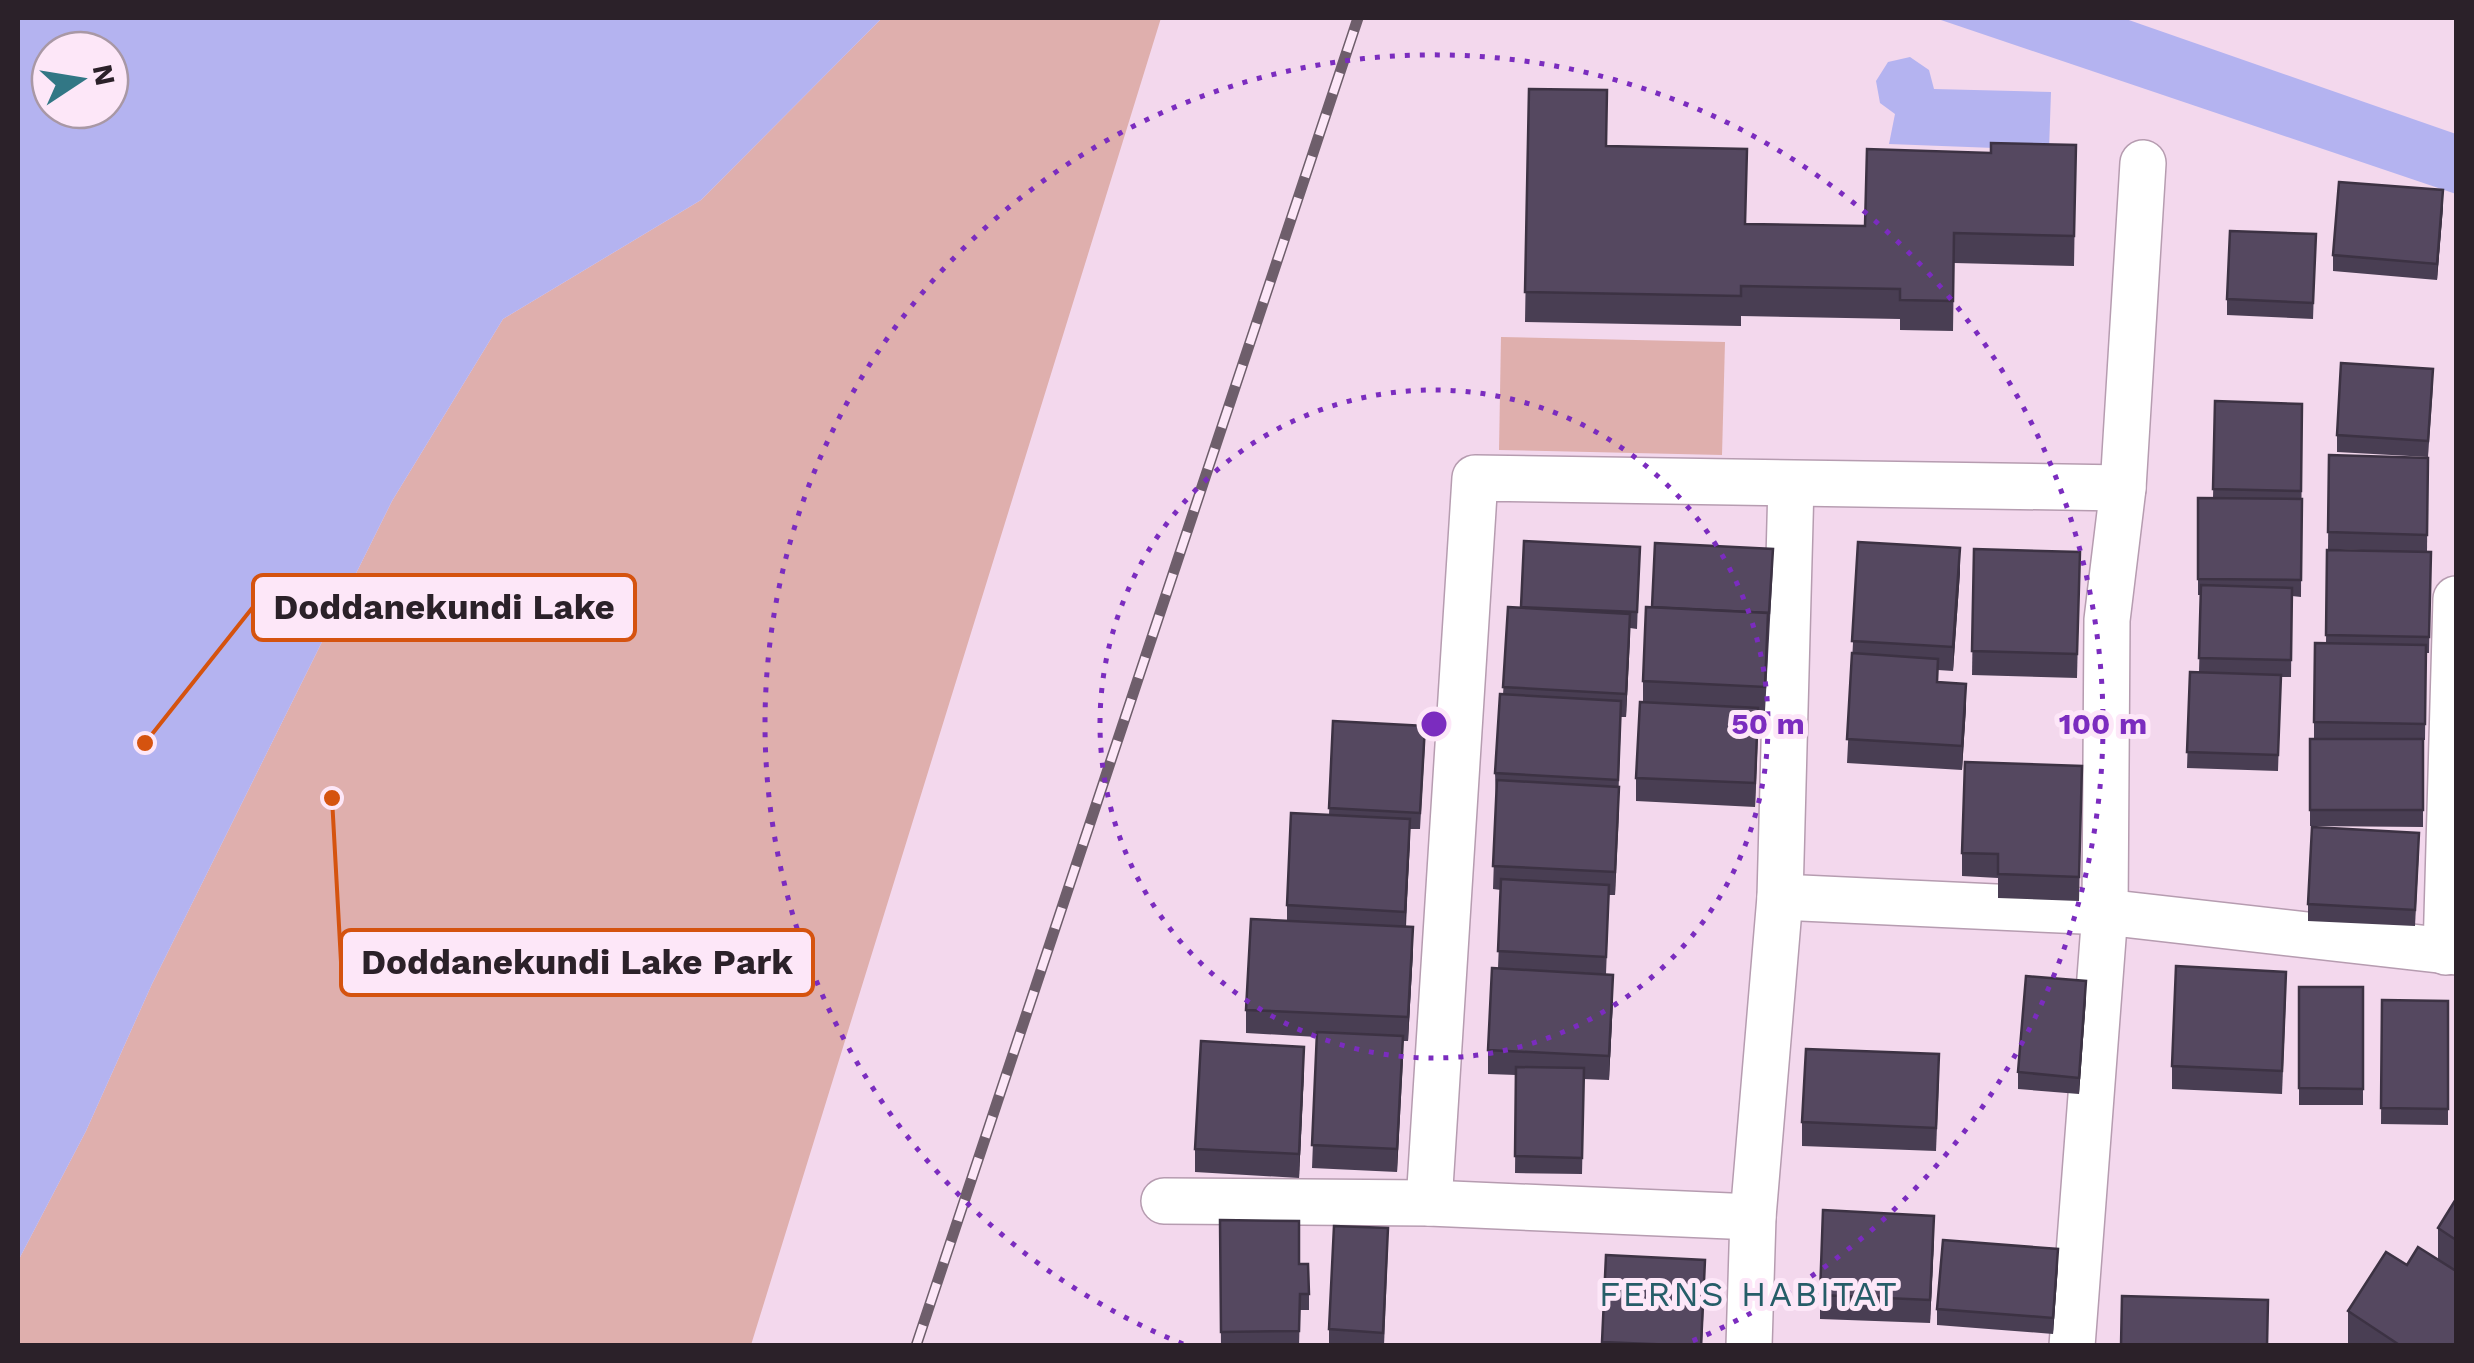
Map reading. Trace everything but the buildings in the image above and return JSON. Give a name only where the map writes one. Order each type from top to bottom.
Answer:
[{"type":"street","points":[[2072,1346],[2104,912],[2107,620],[2123,488],[2143,163]]},
{"type":"street","points":[[1429,1204],[1475,478],[2123,488]]},
{"type":"street","points":[[1749,1346],[1752,1217],[1780,896],[1791,484]]},
{"type":"street","points":[[1780,896],[2104,912],[2451,952],[2456,599]]},
{"type":"street","points":[[1164,1200],[1429,1204],[1752,1217]]},
{"type":"shaded area","points":[[882,18],[1161,18],[751,1345],[18,1346],[18,1261],[86,1131],[152,984],[392,501],[503,319],[701,200]]},
{"type":"shaded area","points":[[1501,337],[1725,342],[1722,455],[1499,450]]},
{"type":"water","points":[[18,18],[882,18],[701,200],[503,319],[392,501],[152,984],[86,1131],[18,1261]]},
{"type":"water","points":[[1935,18],[2123,18],[2456,134],[2456,194]]},
{"type":"water","points":[[1910,57],[1929,70],[1934,89],[2051,92],[2049,150],[1889,144],[1895,114],[1880,103],[1876,81],[1888,62]]},
{"type":"railway","points":[[916,1346],[1358,18]]},
{"type":"place","name":"Doddanekundi Lake","points":[[145,743]]},
{"type":"place","name":"Doddanekundi Lake Park","points":[[332,798]]},
{"type":"district","name":"FERNS HABITAT","points":[[1749,1294]]}]
